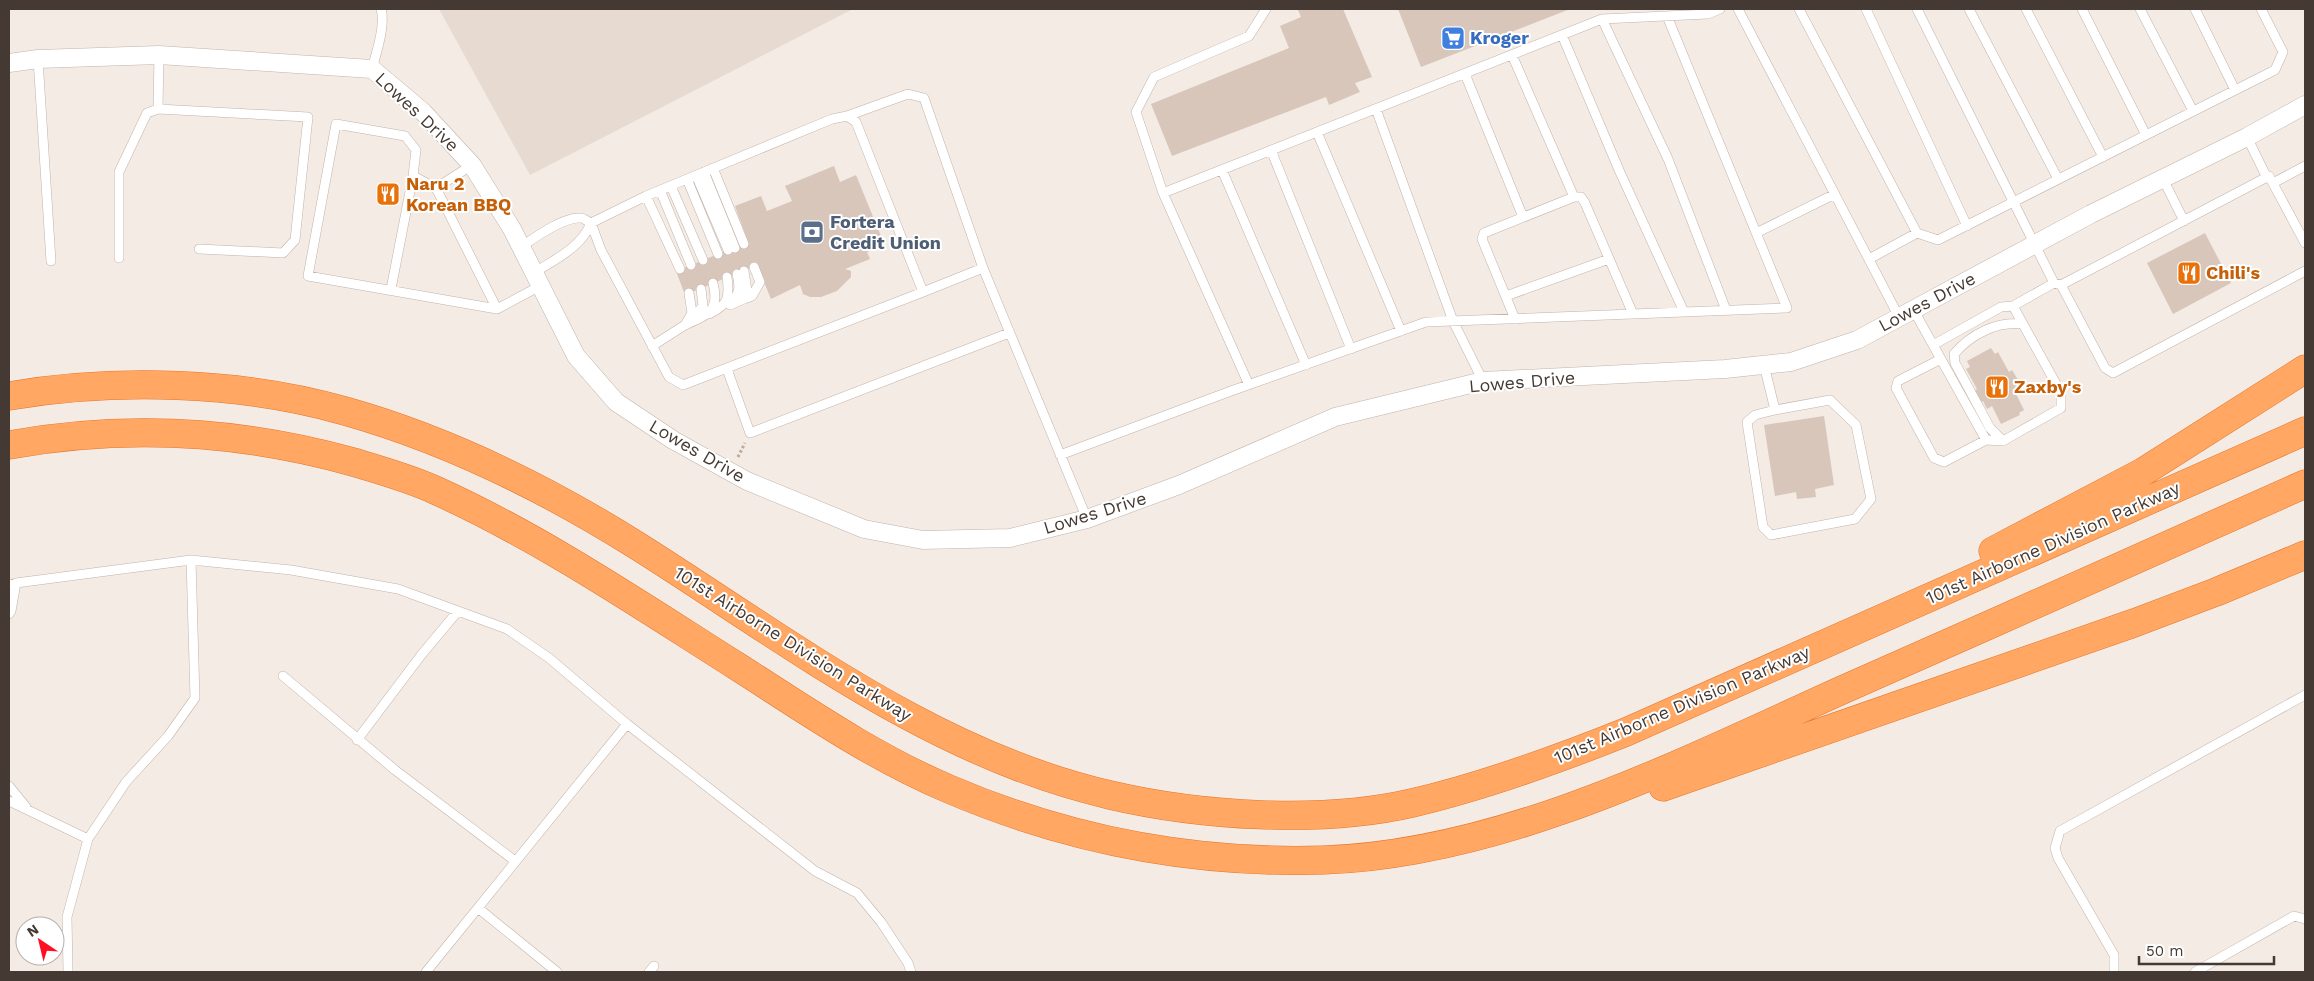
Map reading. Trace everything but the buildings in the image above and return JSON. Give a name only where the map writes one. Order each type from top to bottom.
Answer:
[{"type":"highway","points":[[1706,696],[2048,523],[2143,472],[2305,369]]},
{"type":"highway","name":"101st Airborne Division Parkway","points":[[9,396],[89,387],[152,386],[221,389],[282,397],[342,410],[400,428],[496,467],[561,500],[636,545],[873,698],[940,734],[1019,768],[1118,797],[1200,811],[1288,814],[1348,812],[1408,804],[1553,761],[1626,732],[2305,431]]},
{"type":"highway","points":[[9,446],[100,434],[164,432],[242,438],[304,448],[428,486],[572,560],[843,734],[898,765],[948,789],[1059,830],[1131,846],[1198,856],[1257,860],[1368,858],[1428,847],[1545,816],[1648,792],[2134,623],[2216,592],[2305,554]]},
{"type":"highway","points":[[1545,816],[1628,784],[1732,740],[2305,484]]},
{"type":"street","name":"Lowes Drive","points":[[9,63],[38,59],[159,55],[372,70],[423,112],[472,165],[512,229],[576,356],[616,402],[673,440],[747,481],[864,529],[923,540],[1010,538],[1087,519],[1180,485],[1335,417],[1483,382],[1791,362],[1857,340],[2034,244],[2247,137],[2305,105]]},
{"type":"lane","points":[[372,70],[383,13],[381,9]]},
{"type":"lane","points":[[1248,385],[1163,193],[1136,112],[1154,77],[1249,36],[1266,9]]},
{"type":"lane","points":[[1163,193],[1602,19],[1651,13],[1667,16],[1680,12],[1708,14],[1720,9]]},
{"type":"lane","points":[[1738,9],[1869,259],[1906,313],[1933,345],[1986,440]]},
{"type":"lane","points":[[1799,9],[1917,233],[1938,240],[2275,70],[2283,52],[2263,9]]},
{"type":"lane","points":[[1866,9],[1967,226]]},
{"type":"lane","points":[[1917,9],[2034,244],[2105,368],[2112,373],[2305,271]]},
{"type":"lane","points":[[1969,9],[2058,180]]},
{"type":"lane","points":[[2026,9],[2103,157]]},
{"type":"lane","points":[[2082,9],[2146,135]]},
{"type":"lane","points":[[2140,9],[2193,111]]},
{"type":"lane","points":[[2195,9],[2235,90]]},
{"type":"lane","points":[[1060,455],[1248,385],[1426,322],[1787,308],[1667,16]]},
{"type":"lane","points":[[1602,19],[1668,159],[1726,310]]},
{"type":"lane","points":[[1562,35],[1618,170],[1684,312]]},
{"type":"lane","points":[[158,108],[159,55]]},
{"type":"lane","points":[[1512,55],[1574,197]]},
{"type":"lane","points":[[38,59],[51,261]]},
{"type":"lane","points":[[1465,74],[1523,217]]},
{"type":"lane","points":[[391,290],[413,176],[416,150],[406,136],[336,124],[308,276],[497,309],[537,279],[586,237],[591,223],[646,196],[832,119],[847,116],[908,94],[924,98],[983,268],[1087,519]]},
{"type":"lane","points":[[119,258],[119,172],[147,113],[158,108],[308,116],[295,240],[283,253],[199,249]]},
{"type":"lane","points":[[1376,108],[1453,321],[1483,382]]},
{"type":"lane","points":[[847,116],[856,122],[923,292]]},
{"type":"lane","points":[[1317,132],[1401,331]]},
{"type":"lane","points":[[2247,137],[2305,243]]},
{"type":"lane","points":[[1271,150],[1351,349]]},
{"type":"lane","points":[[436,188],[472,165]]},
{"type":"lane","points":[[1933,345],[2001,307],[2013,306],[2184,221],[2270,180],[2305,166]]},
{"type":"lane","points":[[1222,170],[1306,365]]},
{"type":"lane","points":[[700,173],[744,244]]},
{"type":"lane","points":[[700,173],[731,249]]},
{"type":"lane","points":[[700,173],[718,254]]},
{"type":"lane","points":[[413,176],[436,188],[497,309]]},
{"type":"lane","points":[[2163,179],[2184,221]]},
{"type":"lane","points":[[671,186],[703,260]]},
{"type":"lane","points":[[660,190],[691,265]]},
{"type":"lane","points":[[1756,233],[1835,194]]},
{"type":"lane","points":[[646,196],[680,269]]},
{"type":"lane","points":[[1515,319],[1482,239],[1484,233],[1574,197],[1581,197],[1585,203],[1633,314]]},
{"type":"lane","points":[[521,247],[540,234],[571,220],[581,218],[591,223],[601,250],[669,377],[683,385],[983,268]]},
{"type":"lane","points":[[1869,259],[1917,233]]},
{"type":"lane","points":[[1506,296],[1609,259]]},
{"type":"lane","points":[[652,346],[685,325],[752,296],[760,282],[754,267]]},
{"type":"lane","points":[[726,307],[739,294],[741,272],[748,291],[744,299]]},
{"type":"lane","points":[[726,307],[730,292],[727,277]]},
{"type":"lane","points":[[702,318],[712,308],[717,299],[713,283]]},
{"type":"lane","points":[[685,325],[703,306],[700,288]]},
{"type":"lane","points":[[685,325],[692,313],[690,293]]},
{"type":"lane","points":[[1941,358],[1898,382],[1896,388],[1934,458],[1944,462],[1986,440],[2003,441],[2061,408],[2061,394],[2013,306]]},
{"type":"lane","points":[[2003,441],[1990,428],[1956,363],[1954,354],[1960,347],[1981,332],[2003,324],[2023,324]]},
{"type":"lane","points":[[727,369],[750,433],[1009,333]]},
{"type":"lane","points":[[1764,365],[1775,410]]},
{"type":"lane","points":[[1830,400],[1856,425],[1871,499],[1855,519],[1771,535],[1763,527],[1747,422],[1755,415],[1775,410],[1830,400]]},
{"type":"lane","points":[[68,972],[67,917],[88,839],[126,782],[168,736],[195,698],[191,560]]},
{"type":"lane","points":[[9,614],[11,611],[12,584],[191,560],[291,570],[398,590],[507,629],[549,658],[627,724],[815,871],[857,893],[881,922],[908,964],[911,972]]},
{"type":"lane","points":[[357,740],[422,654],[458,611]]},
{"type":"lane","points":[[284,676],[357,740],[515,861]]},
{"type":"lane","points":[[2114,972],[2114,955],[2058,858],[2055,848],[2060,831],[2305,695]]},
{"type":"lane","points":[[426,972],[627,724]]},
{"type":"lane","points":[[9,786],[29,810]]},
{"type":"lane","points":[[9,801],[88,839]]},
{"type":"lane","points":[[478,908],[556,972]]},
{"type":"lane","points":[[2194,972],[2294,916],[2305,919]]},
{"type":"path","points":[[731,472],[750,433]]},
{"type":"shaded area","points":[[439,9],[853,9],[530,175]]},
{"type":"place","name":"Kroger","points":[[1453,38]]},
{"type":"place","name":"Naru 2 Korean BBQ","points":[[388,194]]},
{"type":"place","name":"Fortera Credit Union","points":[[812,232]]},
{"type":"place","name":"Chili's","points":[[2189,273]]},
{"type":"place","name":"Zaxby's","points":[[1997,387]]}]
